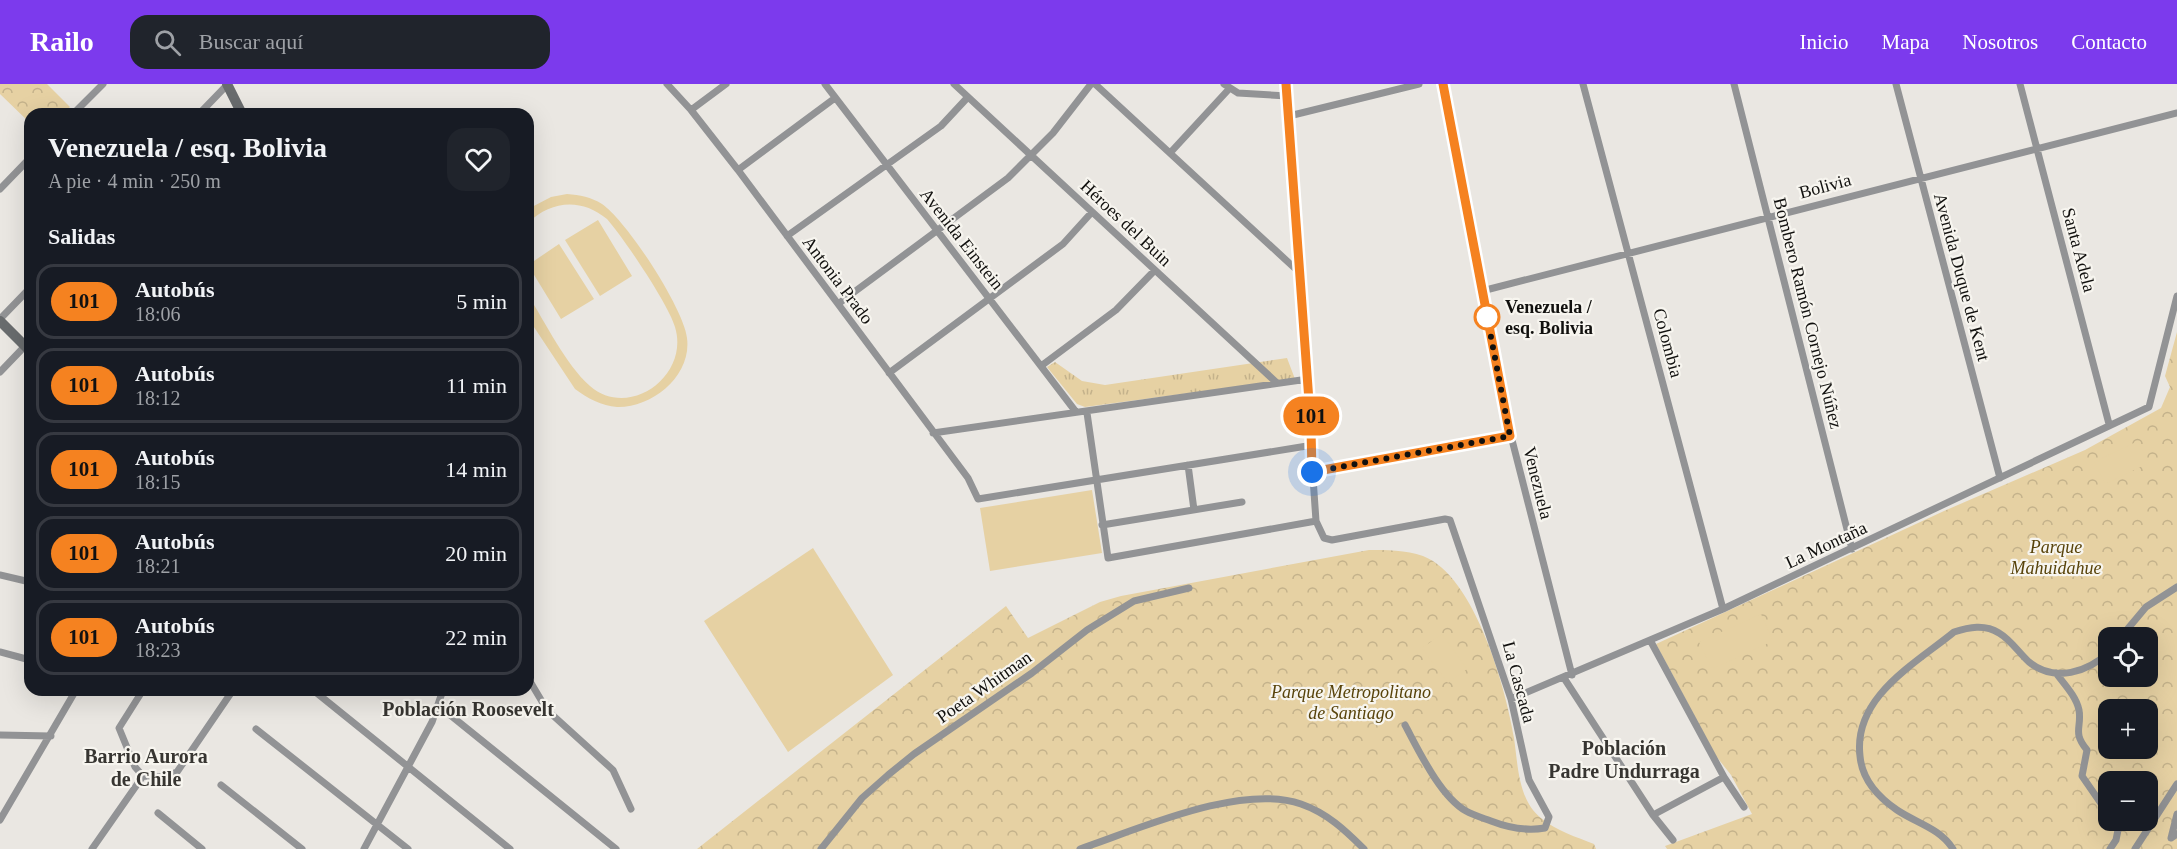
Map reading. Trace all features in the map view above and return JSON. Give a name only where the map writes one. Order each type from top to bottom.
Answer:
[{"type":"street","points":[[79,108],[103,84]]},
{"type":"street","name":"Antonia Prado","points":[[667,84],[691,110],[738,170],[968,478],[978,499],[1095,481]]},
{"type":"street","points":[[691,110],[726,84]]},
{"type":"street","name":"Avenida Einstein","points":[[825,84],[1076,412]]},
{"type":"street","name":"Héroes del Buin","points":[[954,84],[1277,383]]},
{"type":"street","points":[[838,304],[1008,178],[1062,123],[1093,84],[1300,273]]},
{"type":"street","points":[[1087,413],[1095,481],[1108,558],[1316,521],[1286,84]]},
{"type":"street","points":[[1289,116],[1419,84]]},
{"type":"street","name":"Venezuela","points":[[1443,84],[1510,436],[1572,675]]},
{"type":"street","name":"Colombia","points":[[1583,84],[1723,609]]},
{"type":"street","name":"Bombero Ramón Cornejo Núñez","points":[[1734,84],[1852,549]]},
{"type":"street","name":"Avenida Duque de Kent","points":[[1896,84],[2000,478]]},
{"type":"street","name":"Santa Adela","points":[[2020,84],[2109,424]]},
{"type":"street","points":[[205,108],[227,85],[239,108]]},
{"type":"street","points":[[1170,153],[1227,86],[1238,93],[1287,96]]},
{"type":"street","points":[[787,236],[941,126],[968,97]]},
{"type":"street","points":[[738,170],[835,98]]},
{"type":"street","name":"Bolivia","points":[[1482,291],[2177,113]]},
{"type":"street","points":[[0,189],[24,164]]},
{"type":"street","points":[[889,373],[988,297],[1063,244],[1092,212]]},
{"type":"street","points":[[1041,366],[1121,306],[1155,270]]},
{"type":"street","points":[[24,294],[0,320],[24,344]]},
{"type":"street","name":"La Montaña","points":[[1511,699],[1723,609],[2149,407],[2177,296]]},
{"type":"street","points":[[0,372],[24,351]]},
{"type":"street","points":[[933,433],[1076,412],[1087,413],[1308,379]]},
{"type":"street","points":[[1312,472],[1510,436]]},
{"type":"street","points":[[1095,481],[1312,446]]},
{"type":"street","points":[[1188,465],[1194,510]]},
{"type":"street","points":[[1102,525],[1242,502]]},
{"type":"street","name":"La Cascada","points":[[1316,521],[1324,538],[1332,540],[1445,519],[1450,520],[1511,699],[1529,780],[1549,817],[1545,828],[1530,831],[1498,824],[1464,810],[1427,766],[1405,725]]},
{"type":"street","points":[[0,576],[24,580]]},
{"type":"street","points":[[2129,627],[2146,607],[2177,587]]},
{"type":"street","name":"Poeta Whitman","points":[[821,849],[862,798],[888,775],[923,748],[1024,679],[1087,630],[1134,601],[1189,588]]},
{"type":"street","points":[[1953,849],[1942,836],[1897,810],[1871,788],[1861,764],[1859,747],[1862,723],[1872,704],[1889,684],[1954,632],[1968,627],[1983,627],[1998,632],[2038,668],[2056,673],[2086,669],[2098,660]]},
{"type":"street","points":[[1650,640],[1724,777],[1744,807]]},
{"type":"street","points":[[0,652],[24,658]]},
{"type":"street","points":[[2056,673],[2074,699],[2079,711],[2079,740],[2087,750],[2082,776],[2098,799]]},
{"type":"street","points":[[1564,678],[1653,814],[1673,840]]},
{"type":"street","points":[[534,687],[556,720],[613,770],[631,808]]},
{"type":"street","points":[[0,820],[73,696]]},
{"type":"street","points":[[139,696],[119,728],[135,767],[143,776],[169,776],[180,769],[229,696]]},
{"type":"street","points":[[321,696],[510,849]]},
{"type":"street","points":[[364,849],[439,706],[442,696]]},
{"type":"street","points":[[439,706],[616,849]]},
{"type":"street","points":[[256,729],[408,849]]},
{"type":"street","points":[[0,735],[51,736]]},
{"type":"street","points":[[92,849],[143,776]]},
{"type":"street","points":[[1653,814],[1724,777]]},
{"type":"street","points":[[2135,849],[2177,784]]},
{"type":"street","points":[[221,785],[302,849]]},
{"type":"street","points":[[1080,849],[1228,801],[1257,799],[1285,801],[1309,808],[1339,825],[1364,849]]},
{"type":"street","points":[[158,813],[202,849]]},
{"type":"street","points":[[2177,814],[2171,838],[2177,834]]},
{"type":"street","points":[[2110,849],[2116,840],[2118,831]]},
{"type":"green space","points":[[0,84],[47,84],[70,107],[24,108],[24,117],[0,94]]},
{"type":"green space","points":[[567,194],[581,196],[602,204],[613,213],[653,266],[676,307],[684,325],[687,352],[676,377],[656,396],[630,406],[617,407],[595,401],[575,389],[534,327],[534,305],[573,367],[590,386],[605,395],[622,398],[638,395],[653,388],[674,362],[677,345],[675,327],[671,317],[624,240],[607,219],[597,212],[577,205],[557,206],[534,218],[534,206],[551,197]]},
{"type":"green space","points":[[598,220],[632,276],[600,296],[565,240]]},
{"type":"green space","points":[[559,244],[594,299],[561,319],[534,275],[534,261]]},
{"type":"green space","name":"Parque Mahuidahue","points":[[2177,332],[2177,849],[1667,849],[1665,846],[1752,814],[1731,775],[1716,756],[1656,644],[1944,511],[2085,450],[2161,408],[2170,387],[2165,376]]},
{"type":"green space","points":[[1287,358],[1295,379],[1085,407],[1077,404],[1047,367],[1055,362],[1082,381],[1105,385]]},
{"type":"green space","points":[[2138,441],[2149,463],[2105,484],[2094,462]]},
{"type":"green space","points":[[1092,490],[1102,553],[990,571],[980,508]]},
{"type":"green space","points":[[813,548],[893,675],[788,752],[704,621]]},
{"type":"green space","name":"Parque Metropolitano de Santiago","points":[[1369,550],[1403,551],[1423,556],[1442,568],[1458,586],[1473,609],[1495,664],[1510,717],[1520,781],[1528,802],[1533,811],[1547,823],[1594,844],[1596,849],[697,849],[1006,606],[1028,638],[1100,602],[1121,596]]},
{"type":"green space","points":[[1761,614],[1773,641],[1712,669],[1699,642]]},
{"type":"green space","points":[[1442,634],[1467,669],[1448,683],[1422,648]]},
{"type":"bus line","name":"101","points":[[1286,84],[1311,429],[1312,472],[1510,436],[1443,84]]},
{"type":"place","name":"Venezuela / esq. Bolivia","points":[[1487,317]]},
{"type":"district","name":"Población Roosevelt","points":[[468,709]]},
{"type":"district","name":"Población Padre Undurraga","points":[[1624,760]]},
{"type":"district","name":"Barrio Aurora de Chile","points":[[146,768]]},
{"type":"route","points":[[1312,472],[1510,436],[1486,311],[1487,317]]}]
